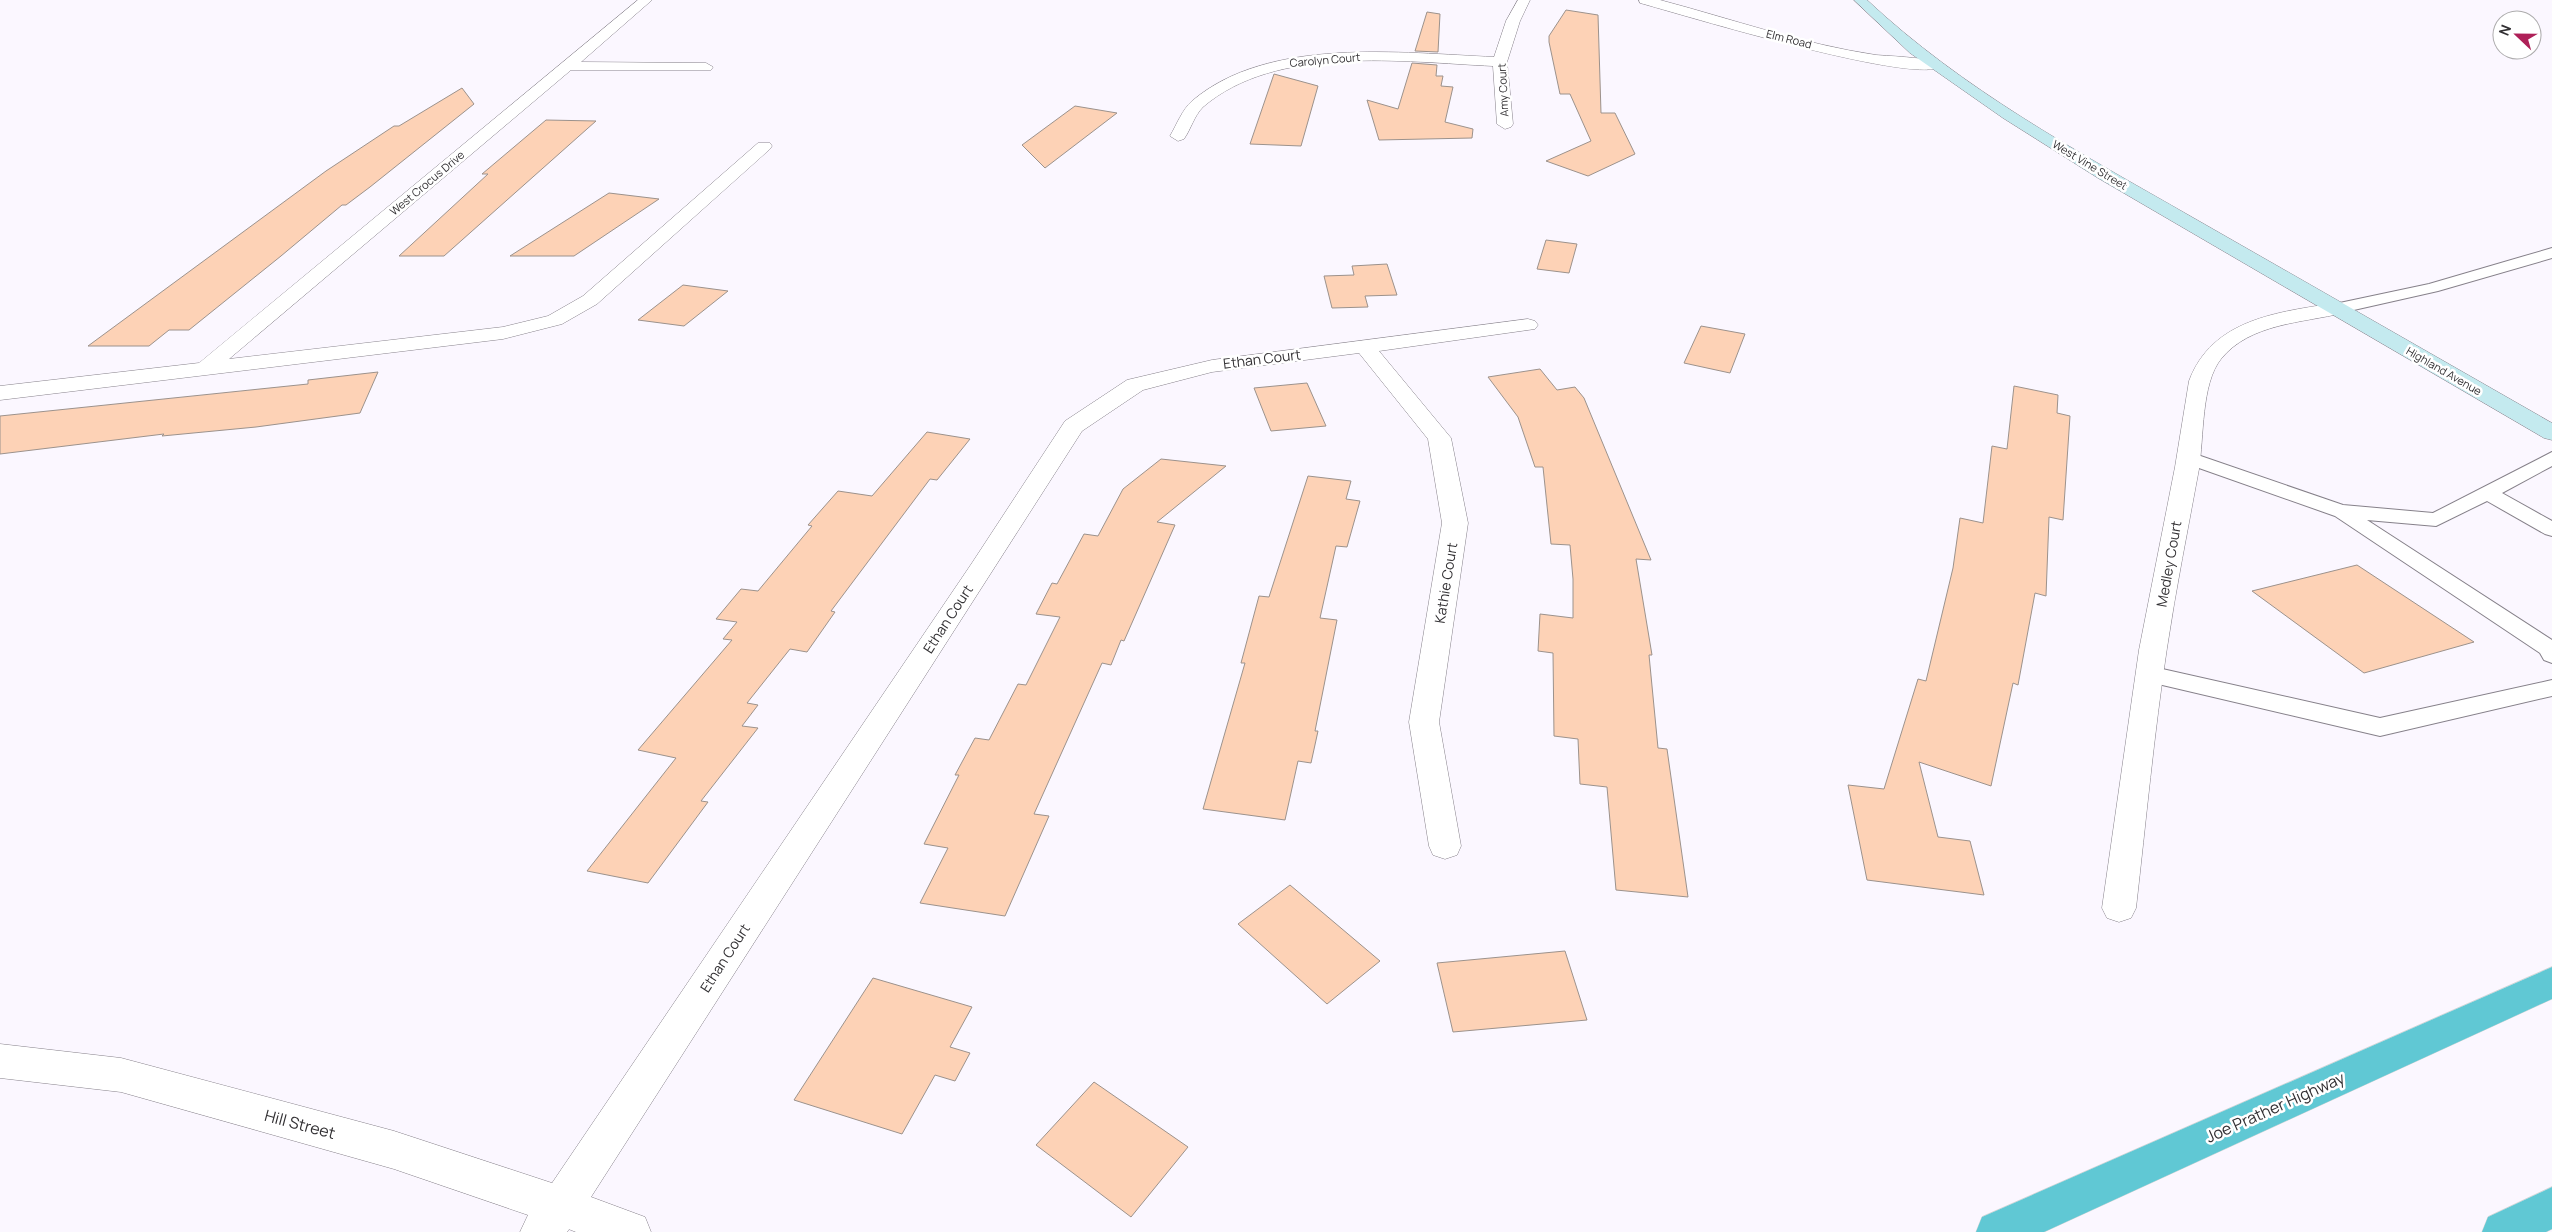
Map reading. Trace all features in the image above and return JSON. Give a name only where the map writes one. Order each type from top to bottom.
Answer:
[{"type":"highway","name":"Joe Prather Highway","points":[[1997,1232],[2552,982]]},
{"type":"highway","points":[[2503,1232],[2552,1207]]},
{"type":"main road","name":"West Vine Street","points":[[1860,0],[1882,22],[1936,65],[2031,129],[2104,174],[2336,309]]},
{"type":"main road","name":"Highland Avenue","points":[[2336,309],[2552,433]]},
{"type":"street","name":"West Crocus Drive","points":[[207,367],[646,0]]},
{"type":"street","name":"Amy Court","points":[[1505,124],[1500,62],[1513,21],[1524,0]]},
{"type":"street","name":"Elm Road","points":[[1645,0],[1856,54],[1901,63],[1936,65]]},
{"type":"street","name":"Carolyn Court","points":[[1178,136],[1197,104],[1218,88],[1265,67],[1305,60],[1366,56],[1500,62]]},
{"type":"street","points":[[567,66],[706,67]]},
{"type":"street","points":[[0,393],[503,333],[555,320],[590,300],[764,146]]},
{"type":"street","name":"Medley Court","points":[[2119,908],[2149,674],[2189,458],[2198,392],[2211,357],[2224,344],[2239,335],[2274,322],[2336,309]]},
{"type":"street","name":"Ethan Court","points":[[551,1219],[985,563],[1073,426],[1135,385],[1212,366],[1528,325]]},
{"type":"street","name":"Kathie Court","points":[[1364,346],[1438,438],[1455,523],[1424,722],[1445,846]]},
{"type":"street","name":"Hill Street","points":[[0,1061],[121,1075],[394,1150],[551,1219],[630,1232]]},
{"type":"lane","points":[[2336,309],[2432,288],[2552,254]]},
{"type":"lane","points":[[2189,458],[2340,511],[2436,520],[2552,458]]},
{"type":"lane","points":[[2487,493],[2552,530]]},
{"type":"lane","points":[[2340,511],[2550,650],[2552,655]]},
{"type":"lane","points":[[2149,674],[2380,728],[2552,688]]},
{"type":"building","points":[[1566,10],[1598,15],[1601,113],[1615,113],[1635,154],[1588,176],[1546,161],[1591,141],[1570,94],[1560,94],[1549,42],[1549,36]]},
{"type":"building","points":[[1427,12],[1440,14],[1438,52],[1415,51]]},
{"type":"building","points":[[1412,63],[1437,65],[1436,76],[1443,76],[1441,86],[1453,87],[1445,122],[1473,129],[1472,138],[1379,140],[1367,100],[1398,109]]},
{"type":"building","points":[[1274,74],[1318,86],[1301,146],[1250,144]]},
{"type":"building","points":[[462,88],[474,104],[370,187],[346,205],[342,205],[189,330],[169,330],[149,346],[88,346],[326,171],[394,126],[399,126]]},
{"type":"building","points":[[1075,106],[1117,113],[1045,168],[1022,145]]},
{"type":"building","points":[[546,120],[596,121],[444,256],[399,256],[488,174],[482,174]]},
{"type":"building","points":[[609,193],[659,199],[574,256],[510,256]]},
{"type":"building","points":[[1546,240],[1577,244],[1569,273],[1537,269]]},
{"type":"building","points":[[1387,264],[1397,295],[1365,296],[1368,307],[1332,308],[1324,276],[1354,275],[1352,266]]},
{"type":"building","points":[[683,285],[728,291],[684,326],[638,320]]},
{"type":"building","points":[[1701,326],[1745,334],[1730,373],[1684,363]]},
{"type":"building","points":[[1540,369],[1557,390],[1575,387],[1584,398],[1651,560],[1636,559],[1652,655],[1649,655],[1658,748],[1667,749],[1688,897],[1616,890],[1607,787],[1580,784],[1578,739],[1554,736],[1553,653],[1538,651],[1540,614],[1573,618],[1573,579],[1570,545],[1551,544],[1543,467],[1535,467],[1518,417],[1488,377]]},
{"type":"building","points":[[378,372],[360,413],[256,427],[162,436],[164,434],[0,454],[0,416],[308,384],[308,380]]},
{"type":"building","points":[[1307,383],[1326,426],[1271,431],[1254,388]]},
{"type":"building","points":[[2014,386],[2058,395],[2057,413],[2070,416],[2063,520],[2049,517],[2046,596],[2035,593],[2018,685],[2013,683],[1991,786],[1919,762],[1938,837],[1970,841],[1984,895],[1867,880],[1848,785],[1884,789],[1918,679],[1926,681],[1953,568],[1960,518],[1983,523],[1992,446],[2007,449]]},
{"type":"building","points":[[927,432],[970,439],[937,480],[930,479],[831,611],[835,612],[807,652],[790,649],[747,703],[758,705],[742,726],[758,728],[701,801],[708,802],[648,883],[587,871],[676,758],[638,750],[732,640],[723,639],[737,622],[716,619],[741,589],[758,591],[812,526],[808,525],[838,491],[872,496]]},
{"type":"building","points":[[1161,459],[1226,466],[1157,522],[1175,525],[1124,641],[1121,640],[1111,665],[1102,663],[1034,814],[1049,816],[1005,916],[920,903],[948,848],[924,844],[959,775],[955,775],[975,738],[989,740],[1018,684],[1026,685],[1060,617],[1036,614],[1052,583],[1057,584],[1084,534],[1098,536],[1123,489]]},
{"type":"building","points":[[1308,476],[1351,481],[1346,499],[1360,501],[1347,547],[1336,546],[1320,618],[1337,620],[1315,731],[1318,731],[1311,763],[1298,761],[1285,820],[1203,809],[1245,663],[1241,663],[1259,596],[1269,597]]},
{"type":"building","points":[[2357,565],[2474,642],[2364,673],[2252,591]]},
{"type":"building","points":[[1290,885],[1380,961],[1327,1004],[1238,924]]},
{"type":"building","points":[[1565,951],[1587,1020],[1453,1032],[1437,963]]},
{"type":"building","points":[[873,978],[972,1007],[950,1047],[970,1053],[955,1081],[935,1075],[902,1134],[794,1100]]},
{"type":"building","points":[[1094,1082],[1188,1147],[1131,1217],[1036,1145]]}]
